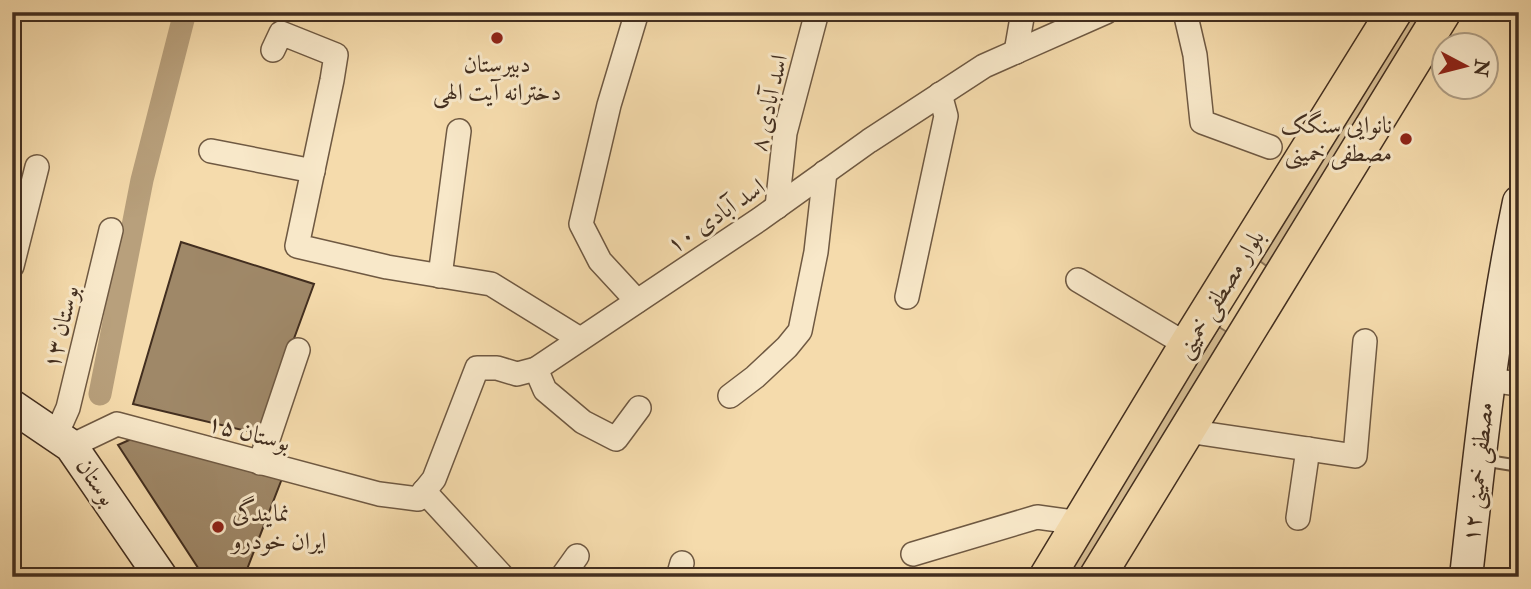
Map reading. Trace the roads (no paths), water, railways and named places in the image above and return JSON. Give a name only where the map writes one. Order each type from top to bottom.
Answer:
[{"type":"main road","name":"بلوار مصطفی خمینی","points":[[1048,577],[1187,345],[1394,12]]},
{"type":"main road","name":"بلوار مصطفی خمینی","points":[[1097,577],[1443,12]]},
{"type":"main road","points":[[1222,292],[1258,315]]},
{"type":"street","points":[[637,12],[609,105],[581,224],[600,261],[637,301]]},
{"type":"street","name":"اسد آبادی ۸","points":[[778,207],[785,133],[817,12]]},
{"type":"street","points":[[1016,52],[1023,12]]},
{"type":"street","name":"اسد آبادی ۱۰","points":[[536,369],[984,66],[1107,12]]},
{"type":"street","points":[[1185,12],[1195,55],[1202,122],[1270,146]]},
{"type":"street","points":[[273,50],[281,33],[336,55],[297,246],[387,267],[491,284],[579,340]]},
{"type":"street","points":[[907,297],[946,116],[940,94]]},
{"type":"street","points":[[440,276],[459,131]]},
{"type":"street","points":[[211,151],[313,172]]},
{"type":"street","points":[[12,266],[37,167]]},
{"type":"street","points":[[730,396],[771,362],[800,331],[816,252],[825,173]]},
{"type":"street","name":"مصطفی خمینی ۱۲","points":[[1466,577],[1479,460],[1504,382],[1503,276],[1519,202]]},
{"type":"street","name":"بوستان ۱۳","points":[[64,441],[68,408],[111,230]]},
{"type":"street","points":[[1078,279],[1187,345]]},
{"type":"street","points":[[1187,430],[1355,456],[1365,341]]},
{"type":"street","points":[[260,463],[298,349]]},
{"type":"street","points":[[503,577],[421,495],[434,480],[477,368],[497,368],[517,374],[536,369],[545,390],[583,422],[616,439],[639,408]]},
{"type":"street","name":"بوستان","points":[[12,406],[64,441],[154,574]]},
{"type":"street","name":"بوستان ۱۵","points":[[64,441],[117,424],[379,494],[421,495]]},
{"type":"street","points":[[1298,518],[1308,449]]},
{"type":"street","points":[[913,554],[1037,517],[1081,523]]},
{"type":"street","points":[[562,577],[577,556]]},
{"type":"lane","points":[[1479,460],[1519,466]]},
{"type":"waterway","points":[[100,394],[142,180],[185,12]]},
{"type":"place","name":"دبیرستان دخترانه آیت الهی","points":[[497,38]]},
{"type":"place","name":"نانوایی سنگک مصطفی خمینی","points":[[1406,139]]},
{"type":"place","name":"نمایندگی ایران خودرو","points":[[218,527]]}]
